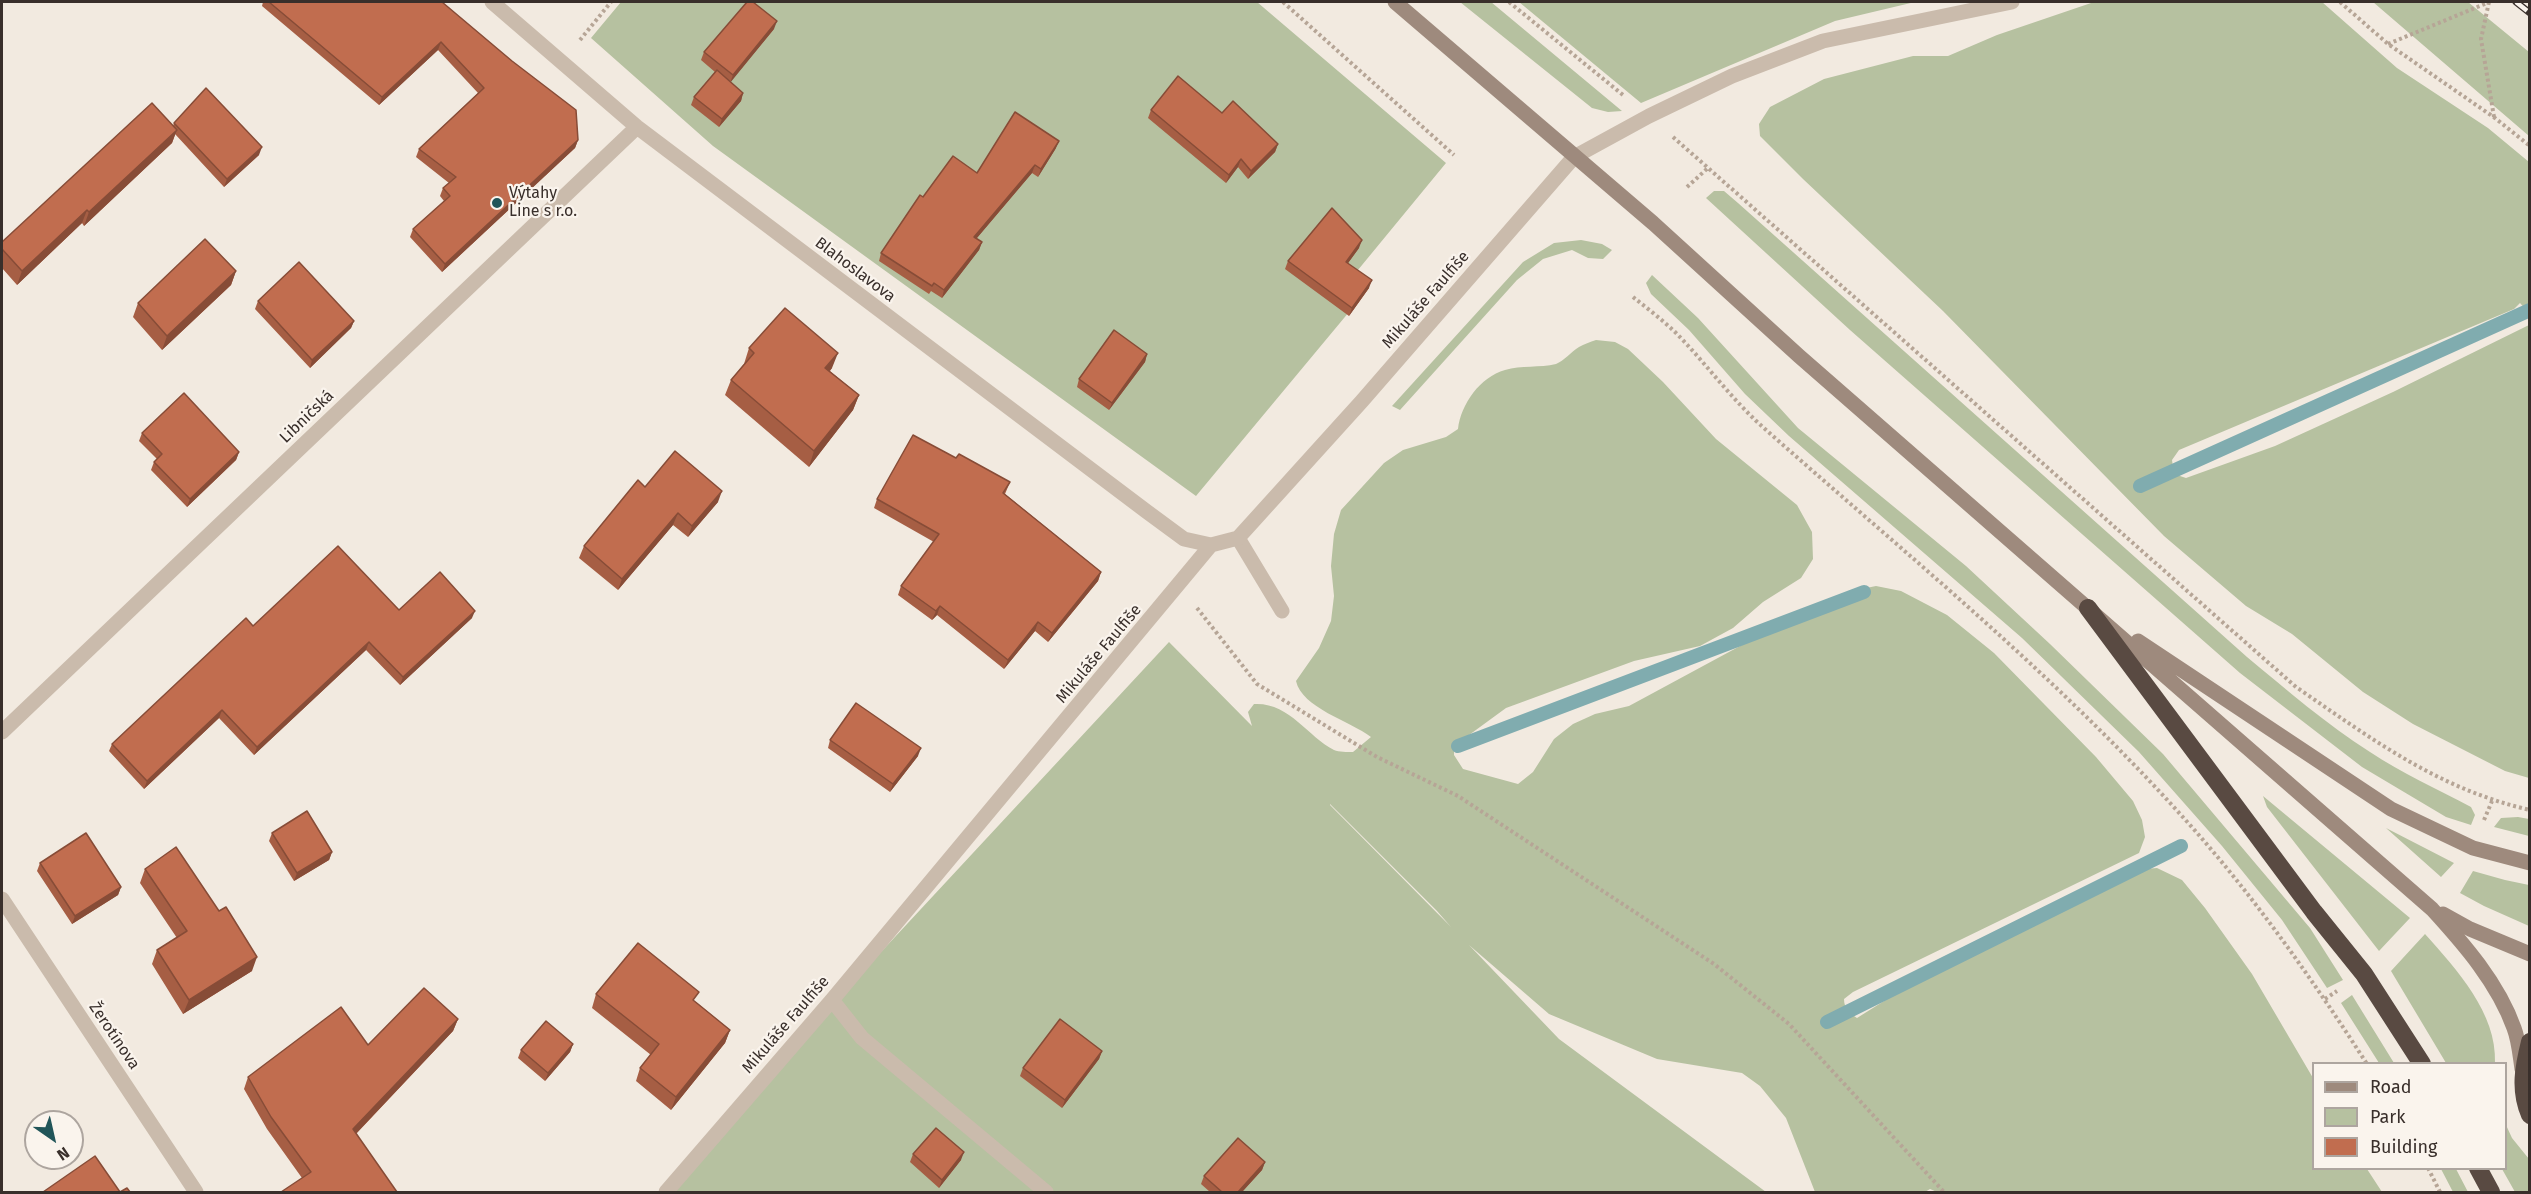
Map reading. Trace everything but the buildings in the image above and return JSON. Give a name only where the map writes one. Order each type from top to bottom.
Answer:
[{"type":"highway","points":[[2088,608],[2308,903],[2364,974],[2421,1062]]},
{"type":"highway","points":[[2529,1042],[2523,1071],[2525,1104],[2529,1115]]},
{"type":"highway","points":[[2479,1170],[2491,1192]]},
{"type":"main road","points":[[1395,2],[1653,223],[1799,356],[2433,909],[2462,942],[2502,1003],[2515,1029],[2523,1071]]},
{"type":"main road","points":[[2088,608],[2391,809],[2473,848],[2529,863]]},
{"type":"main road","points":[[2433,909],[2470,929],[2529,954]]},
{"type":"street","name":"Blahoslavova","points":[[492,2],[637,127],[1146,511],[1184,538],[1211,545]]},
{"type":"street","points":[[1574,157],[1649,116],[1732,76],[1823,40],[2012,2]]},
{"type":"street","name":"Libničská","points":[[2,732],[637,127]]},
{"type":"street","name":"Mikuláše Faulfiše","points":[[1238,538],[1362,401],[1574,157]]},
{"type":"street","points":[[1211,545],[1238,538],[1282,611]]},
{"type":"street","name":"Mikuláše Faulfiše","points":[[666,1192],[832,1000],[1211,545]]},
{"type":"street","name":"Žerotínova","points":[[2,899],[196,1192]]},
{"type":"street","points":[[832,1000],[862,1038],[1046,1192]]},
{"type":"path","points":[[563,61],[611,2]]},
{"type":"path","points":[[1283,2],[1454,155]]},
{"type":"path","points":[[1509,2],[1709,167],[2296,687],[2431,775],[2492,801],[2529,810]]},
{"type":"path","points":[[2340,2],[2388,44],[2494,118],[2529,146]]},
{"type":"path","points":[[2388,44],[2488,2]]},
{"type":"path","points":[[2488,2],[2481,39],[2494,118]]},
{"type":"path","points":[[1686,187],[1709,167]]},
{"type":"path","points":[[1633,297],[1676,334],[1752,417],[1989,624],[2049,680],[2182,816],[2271,925],[2325,999],[2366,1062]]},
{"type":"path","points":[[1180,585],[1257,684],[1377,758],[1458,796],[1731,977],[1789,1024],[1944,1192]]},
{"type":"path","points":[[2480,829],[2492,801]]},
{"type":"path","points":[[2429,1170],[2440,1192]]},
{"type":"green space","points":[[621,2],[1257,2],[1446,163],[1353,276],[1369,288],[1196,496],[713,146],[591,38]]},
{"type":"green space","points":[[1460,2],[1491,2],[1622,111],[1608,112],[1592,108]]},
{"type":"green space","points":[[1519,2],[1915,2],[1835,21],[1641,103]]},
{"type":"green space","points":[[2094,2],[2322,2],[2397,68],[2488,128],[2529,162],[2529,313],[2520,303],[2514,309],[2179,450],[2172,460],[2174,474],[2186,478],[2275,446],[2393,392],[2529,325],[2529,778],[2505,771],[2413,724],[2363,692],[2292,634],[2246,606],[2164,536],[1943,311],[1760,136],[1759,124],[1770,107],[1824,79],[1913,56],[1948,56],[1997,35]]},
{"type":"green space","points":[[2373,2],[2468,2],[2529,52],[2529,136]]},
{"type":"green space","points":[[1714,191],[1724,191],[1738,203],[2247,657],[2354,741],[2394,767],[2471,807],[2475,815],[2471,825],[2446,817],[2362,767],[2240,673],[1850,330],[1706,198]]},
{"type":"green space","points":[[1581,240],[1602,244],[1612,250],[1603,259],[1588,258],[1572,250],[1543,259],[1517,280],[1400,410],[1392,406],[1523,262],[1554,243]]},
{"type":"green space","points":[[1652,275],[1698,318],[1798,428],[1966,566],[2163,754],[2310,928],[2343,980],[2327,988],[2282,920],[2222,846],[2139,752],[2022,638],[1789,436],[1745,394],[1689,330],[1651,294],[1646,283]]},
{"type":"green space","points":[[1596,340],[1615,342],[1628,349],[1663,382],[1716,439],[1797,505],[1812,532],[1813,559],[1801,578],[1763,602],[1733,628],[1700,646],[1634,661],[1506,708],[1454,746],[1454,755],[1463,769],[1518,784],[1533,772],[1554,739],[1573,724],[1595,714],[1629,706],[1766,632],[1852,591],[1876,586],[1901,591],[1947,615],[1994,653],[2096,757],[2133,801],[2142,820],[2145,837],[2139,853],[1853,992],[1844,999],[1848,1010],[1857,1018],[2009,928],[2133,870],[2157,868],[2182,880],[2205,908],[2252,974],[2312,1076],[2312,1170],[2368,1170],[2382,1192],[1937,1192],[1930,1189],[1925,1192],[1815,1192],[1786,1118],[1760,1086],[1742,1073],[1657,1059],[1549,1014],[1469,945],[1559,1039],[1766,1192],[658,1192],[1169,642],[1252,726],[1248,712],[1254,704],[1266,705],[1288,714],[1336,751],[1353,752],[1371,737],[1307,699],[1300,691],[1296,681],[1319,648],[1331,621],[1334,596],[1331,566],[1334,534],[1341,510],[1384,463],[1403,450],[1446,437],[1458,429],[1468,401],[1480,385],[1488,379],[1511,368],[1556,364],[1579,347]],"holes":[[[1330,804],[1437,911],[1451,927],[1330,805]]]},
{"type":"green space","points":[[2263,796],[2410,918],[2379,951],[2267,807]]},
{"type":"green space","points":[[2501,818],[2529,819],[2529,836],[2494,827]]},
{"type":"green space","points":[[2386,828],[2454,863],[2441,877]]},
{"type":"green space","points":[[2473,871],[2529,885],[2529,926],[2460,893]]},
{"type":"green space","points":[[2425,934],[2473,993],[2489,1027],[2494,1045],[2495,1062],[2445,1062],[2391,971]]},
{"type":"green space","points":[[2352,995],[2393,1062],[2378,1062],[2341,1003]]},
{"type":"green space","points":[[2507,1127],[2512,1138],[2529,1159],[2529,1192],[2515,1192],[2503,1170],[2507,1170]]},
{"type":"green space","points":[[2442,1170],[2457,1170],[2468,1192],[2453,1192]]},
{"type":"waterway","points":[[2140,486],[2530,310]]},
{"type":"waterway","points":[[1458,746],[1864,592]]},
{"type":"waterway","points":[[1827,1022],[2181,846]]},
{"type":"railway","points":[[2516,2],[2530,13]]},
{"type":"place","name":"Výtahy Line s r.o.","points":[[497,203]]}]
